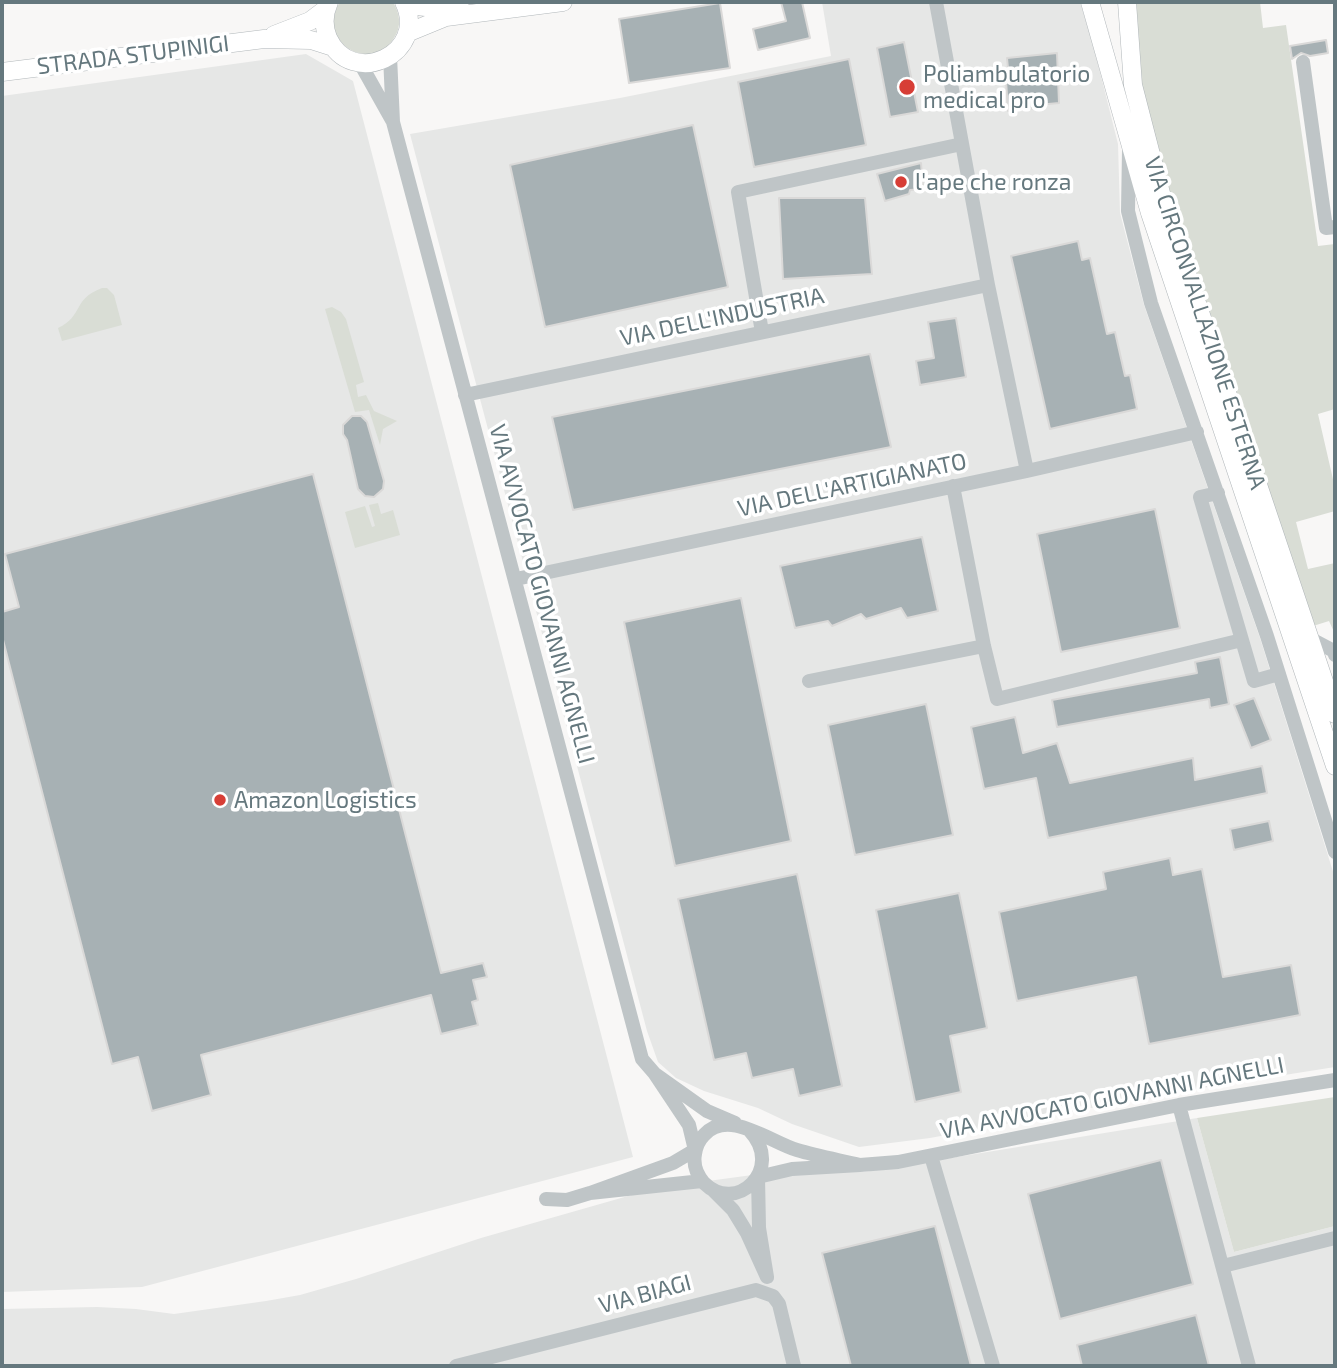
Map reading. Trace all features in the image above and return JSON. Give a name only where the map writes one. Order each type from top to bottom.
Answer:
[{"type":"main road","points":[[360,63],[376,62],[390,56],[404,42],[409,19],[405,4],[446,9],[502,2]]},
{"type":"main road","points":[[407,33],[446,17],[563,2]]},
{"type":"main road","name":"VIA CIRCONVALLAZIONE ESTERNA","points":[[1090,2],[1150,213],[1335,766]]},
{"type":"main road","name":"VIA CIRCONVALLAZIONE ESTERNA","points":[[1126,2],[1133,85],[1164,205],[1335,714]]},
{"type":"main road","name":"STRADA STUPINIGI","points":[[264,39],[310,21],[328,5]]},
{"type":"main road","name":"STRADA STUPINIGI","points":[[328,5],[324,22],[326,35],[340,55],[360,63]]},
{"type":"main road","name":"STRADA STUPINIGI","points":[[2,72],[264,39],[311,40],[333,47]]},
{"type":"street","points":[[936,2],[988,285],[1027,471]]},
{"type":"street","name":"VIA AVVOCATO GIOVANNI AGNELLI","points":[[390,56],[393,122],[642,1059],[689,1125],[695,1150]]},
{"type":"street","points":[[1303,62],[1326,228],[1335,227]]},
{"type":"street","name":"VIA AVVOCATO GIOVANNI AGNELLI","points":[[360,63],[393,122]]},
{"type":"street","name":"VIA CIRCONVALLAZIONE ESTERNA","points":[[1129,138],[1128,211],[1152,303],[1279,674],[1335,852]]},
{"type":"street","points":[[762,332],[738,192],[962,144]]},
{"type":"street","name":"VIA DELL'INDUSTRIA","points":[[465,395],[988,285]]},
{"type":"street","name":"VIA DELL'ARTIGIANATO","points":[[516,579],[1027,471],[1197,432]]},
{"type":"street","points":[[953,486],[997,699],[1242,640]]},
{"type":"street","name":"VIA CIRCONVALLAZIONE ESTERNA","points":[[1218,493],[1200,497],[1254,681],[1279,674]]},
{"type":"street","points":[[1309,638],[1334,651],[1335,655]]},
{"type":"street","points":[[809,681],[984,646]]},
{"type":"street","points":[[655,1074],[707,1111],[745,1129],[796,1150],[860,1165]]},
{"type":"street","name":"VIA AVVOCATO GIOVANNI AGNELLI","points":[[758,1177],[792,1169],[898,1162],[1179,1105],[1335,1080]]},
{"type":"street","points":[[1179,1105],[1249,1366]]},
{"type":"street","points":[[590,1193],[707,1185],[729,1193],[746,1189],[758,1177],[762,1168],[762,1148],[745,1129],[729,1124],[707,1131],[695,1150],[694,1161],[707,1185],[733,1210],[747,1233],[773,1296],[779,1304],[794,1366]]},
{"type":"street","points":[[547,1199],[567,1199],[590,1193],[673,1163],[695,1150]]},
{"type":"street","points":[[931,1156],[993,1366]]},
{"type":"street","points":[[758,1177],[759,1228],[766,1276]]},
{"type":"street","points":[[1223,1266],[1335,1238]]},
{"type":"street","name":"VIA BIAGI","points":[[456,1366],[747,1291],[766,1292],[773,1296]]},
{"type":"shaded area","points":[[340,2],[393,2],[399,20],[394,38],[384,49],[372,54],[349,48],[340,40],[334,29],[334,16]]},
{"type":"shaded area","points":[[822,2],[1080,2],[1118,144],[1120,213],[1144,305],[1260,638],[1335,878],[1335,1067],[1177,1092],[930,1138],[859,1147],[792,1124],[758,1108],[704,1091],[676,1078],[658,1062],[647,1031],[410,134],[620,98],[831,56]]},
{"type":"shaded area","points":[[1135,2],[1260,2],[1263,28],[1286,25],[1318,246],[1335,244],[1335,409],[1318,414],[1335,488],[1335,511],[1296,522],[1308,569],[1335,563],[1335,634],[1329,621],[1313,626],[1170,201],[1140,80]]},
{"type":"shaded area","points":[[306,54],[353,81],[633,1157],[142,1287],[2,1292],[2,96]]},
{"type":"shaded area","points":[[107,288],[114,295],[122,325],[62,341],[58,328],[72,318],[86,297]]},
{"type":"shaded area","points":[[332,307],[346,319],[364,382],[356,385],[358,397],[366,395],[374,411],[397,421],[383,429],[380,445],[369,410],[355,412],[325,309]]},
{"type":"shaded area","points":[[378,503],[381,514],[393,510],[400,535],[355,548],[345,512],[365,506],[372,527],[375,526],[369,505]]},
{"type":"shaded area","points":[[1335,1097],[1335,1226],[1234,1252],[1197,1118]]},
{"type":"shaded area","points":[[1197,1118],[1234,1252],[1335,1226],[1335,1366],[2,1366],[2,1309],[97,1307],[174,1314],[266,1301],[300,1295],[356,1279],[481,1238],[656,1188],[782,1171],[864,1172]]},
{"type":"building","points":[[781,2],[802,2],[810,38],[758,50],[753,29],[786,21]]},
{"type":"building","points":[[720,3],[730,68],[629,83],[619,19]]},
{"type":"building","points":[[1326,40],[1328,53],[1310,56],[1301,53],[1292,59],[1290,46]]},
{"type":"building","points":[[904,42],[918,112],[890,117],[877,48]]},
{"type":"building","points":[[1057,53],[1059,103],[1008,111],[1007,58]]},
{"type":"building","points":[[849,59],[866,145],[754,167],[738,82]]},
{"type":"building","points":[[693,125],[728,287],[545,327],[510,165]]},
{"type":"building","name":"l'ape che ronza","points":[[921,163],[923,189],[910,190],[909,194],[885,201],[877,174]]},
{"type":"building","points":[[779,198],[865,198],[872,274],[783,279]]},
{"type":"building","points":[[1078,241],[1082,260],[1090,258],[1107,334],[1115,332],[1125,376],[1130,375],[1137,409],[1050,429],[1011,256]]},
{"type":"building","points":[[956,318],[966,377],[920,385],[916,361],[934,358],[928,322]]},
{"type":"building","points":[[870,354],[891,447],[573,510],[552,417]]},
{"type":"building","points":[[352,416],[361,416],[367,422],[384,481],[383,489],[374,497],[365,496],[358,489],[347,440],[343,434],[343,425]]},
{"type":"building","name":"Amazon Logistics","points":[[313,474],[441,973],[483,963],[487,977],[473,980],[478,1000],[472,1002],[478,1025],[441,1034],[431,995],[201,1055],[211,1095],[152,1111],[138,1057],[112,1064],[2,636],[2,612],[19,607],[5,554]]},
{"type":"building","points":[[1155,509],[1180,628],[1061,652],[1037,534]]},
{"type":"building","points":[[922,537],[938,611],[907,618],[901,608],[866,619],[861,614],[832,626],[828,621],[795,628],[780,566]]},
{"type":"building","points":[[741,598],[791,841],[675,866],[624,622]]},
{"type":"building","points":[[1220,657],[1229,704],[1210,708],[1209,699],[1057,727],[1052,700],[1197,673],[1195,662]]},
{"type":"building","points":[[1254,698],[1271,740],[1251,748],[1234,705]]},
{"type":"building","points":[[926,704],[953,835],[855,855],[828,725]]},
{"type":"building","points":[[1015,717],[1023,753],[1057,743],[1070,783],[1193,758],[1195,780],[1262,766],[1267,793],[1048,838],[1036,778],[984,789],[971,727]]},
{"type":"building","points":[[1269,821],[1273,841],[1234,850],[1230,829]]},
{"type":"building","points":[[1170,858],[1173,875],[1202,869],[1223,977],[1291,965],[1300,1015],[1149,1044],[1136,977],[1017,1001],[999,912],[1106,889],[1103,872]]},
{"type":"building","points":[[797,874],[842,1086],[799,1096],[793,1069],[752,1078],[746,1053],[714,1060],[678,899]]},
{"type":"building","points":[[959,893],[987,1028],[950,1036],[961,1092],[915,1102],[876,910]]},
{"type":"building","points":[[1161,1160],[1193,1284],[1060,1319],[1028,1194]]},
{"type":"building","points":[[935,1226],[971,1366],[851,1366],[822,1253]]},
{"type":"building","points":[[1196,1315],[1209,1366],[1082,1366],[1077,1345]]},
{"type":"place","name":"Poliambulatorio medical pro","points":[[907,87]]},
{"type":"place","name":"l'ape che ronza","points":[[901,182]]},
{"type":"place","name":"Amazon Logistics","points":[[220,800]]}]
